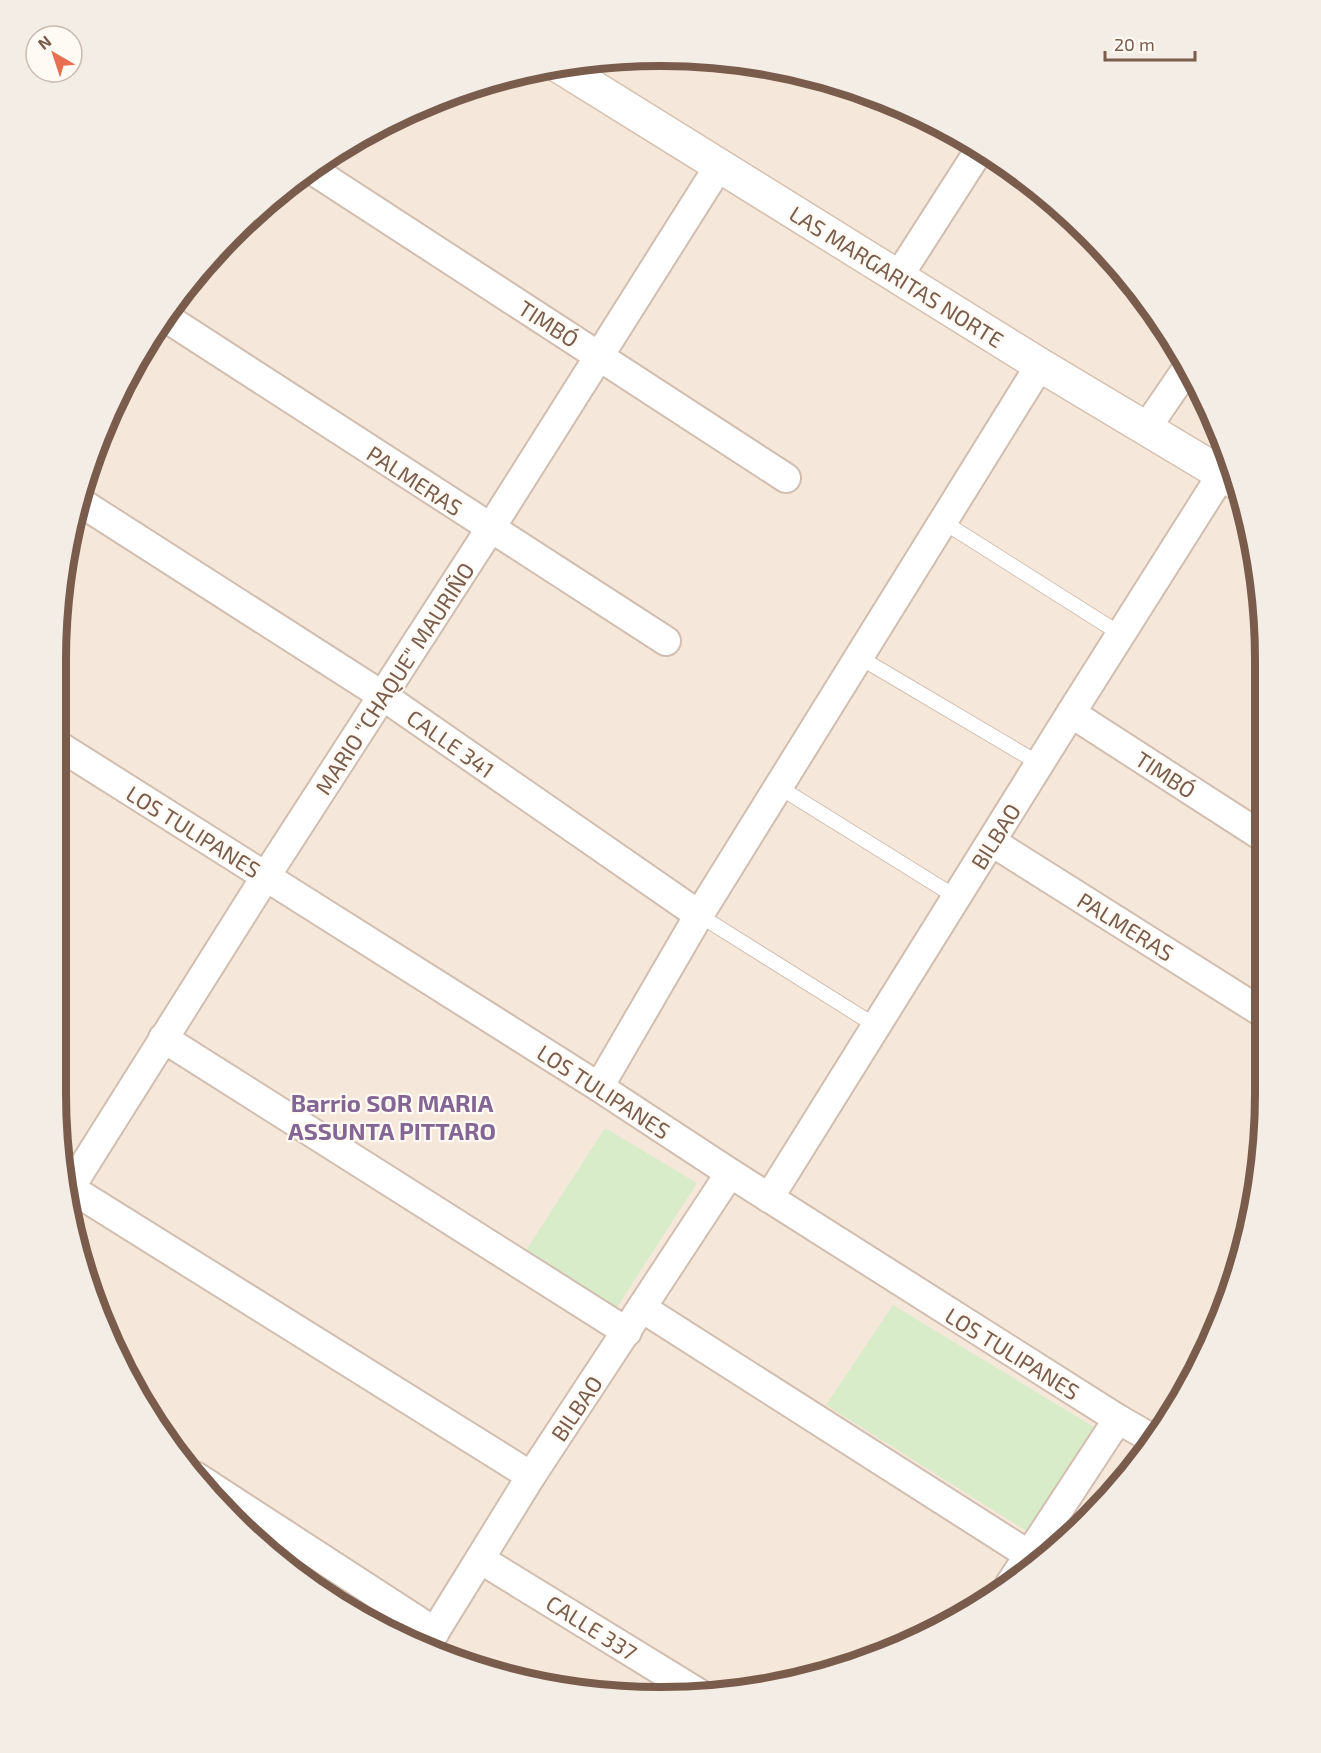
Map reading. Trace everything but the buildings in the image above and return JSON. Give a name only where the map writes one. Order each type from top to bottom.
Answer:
[{"type":"street","name":"LAS MARGARITAS NORTE","points":[[570,73],[1040,365],[1225,476]]},
{"type":"street","points":[[898,277],[975,156]]},
{"type":"street","name":"MARIO \"CHAQUE\" MAURIÑO","points":[[73,1183],[163,1038],[490,529],[719,166]]},
{"type":"street","name":"TIMBÓ","points":[[319,174],[786,478]]},
{"type":"street","name":"PALMERAS","points":[[172,322],[666,641]]},
{"type":"street","points":[[599,1087],[699,915],[1040,365]]},
{"type":"street","points":[[1147,428],[1182,376]]},
{"type":"street","name":"BILBAO","points":[[769,1198],[1071,713],[1227,483]]},
{"type":"street","name":"CALLE 341","points":[[86,506],[383,696],[699,915]]},
{"type":"street","name":"TIMBÓ","points":[[1071,713],[1255,832]]},
{"type":"street","name":"LOS TULIPANES","points":[[66,750],[1146,1435]]},
{"type":"street","name":"PALMERAS","points":[[992,842],[1255,1008]]},
{"type":"street","points":[[163,1038],[627,1332]]},
{"type":"street","name":"BILBAO","points":[[431,1639],[531,1476],[730,1173]]},
{"type":"street","points":[[75,1194],[531,1476]]},
{"type":"street","points":[[642,1308],[1029,1555]]},
{"type":"street","points":[[1024,1562],[1118,1419]]},
{"type":"street","points":[[226,1497],[431,1639]]},
{"type":"street","name":"CALLE 337","points":[[480,1559],[687,1686]]},
{"type":"lane","points":[[942,521],[1122,635]]},
{"type":"lane","points":[[859,657],[1040,764]]},
{"type":"lane","points":[[779,787],[956,897]]},
{"type":"lane","points":[[699,915],[876,1026]]},
{"type":"shaded area","points":[[622,67],[699,67],[738,71],[814,86],[852,98],[888,111],[958,146],[991,166],[1052,214],[1081,240],[1132,299],[1155,330],[1175,363],[1210,433],[1235,507],[1250,583],[1255,660],[1254,1131],[1244,1208],[1235,1246],[1210,1320],[1194,1355],[1155,1423],[1132,1454],[1081,1513],[1022,1564],[991,1587],[958,1607],[888,1642],[814,1667],[738,1682],[660,1687],[583,1682],[507,1667],[433,1642],[363,1607],[330,1587],[299,1564],[240,1513],[189,1454],[166,1423],[127,1355],[98,1284],[77,1208],[67,1131],[67,622],[77,545],[86,507],[111,433],[127,398],[166,330],[189,299],[240,240],[299,189],[330,166],[398,127],[433,111],[507,86],[545,77]]},
{"type":"green space","points":[[605,1128],[697,1183],[616,1309],[525,1252]]},
{"type":"green space","points":[[893,1305],[1099,1430],[1031,1534],[826,1405]]},
{"type":"district","name":"Barrio SOR MARIA ASSUNTA PITTARO","points":[[392,1116]]}]
